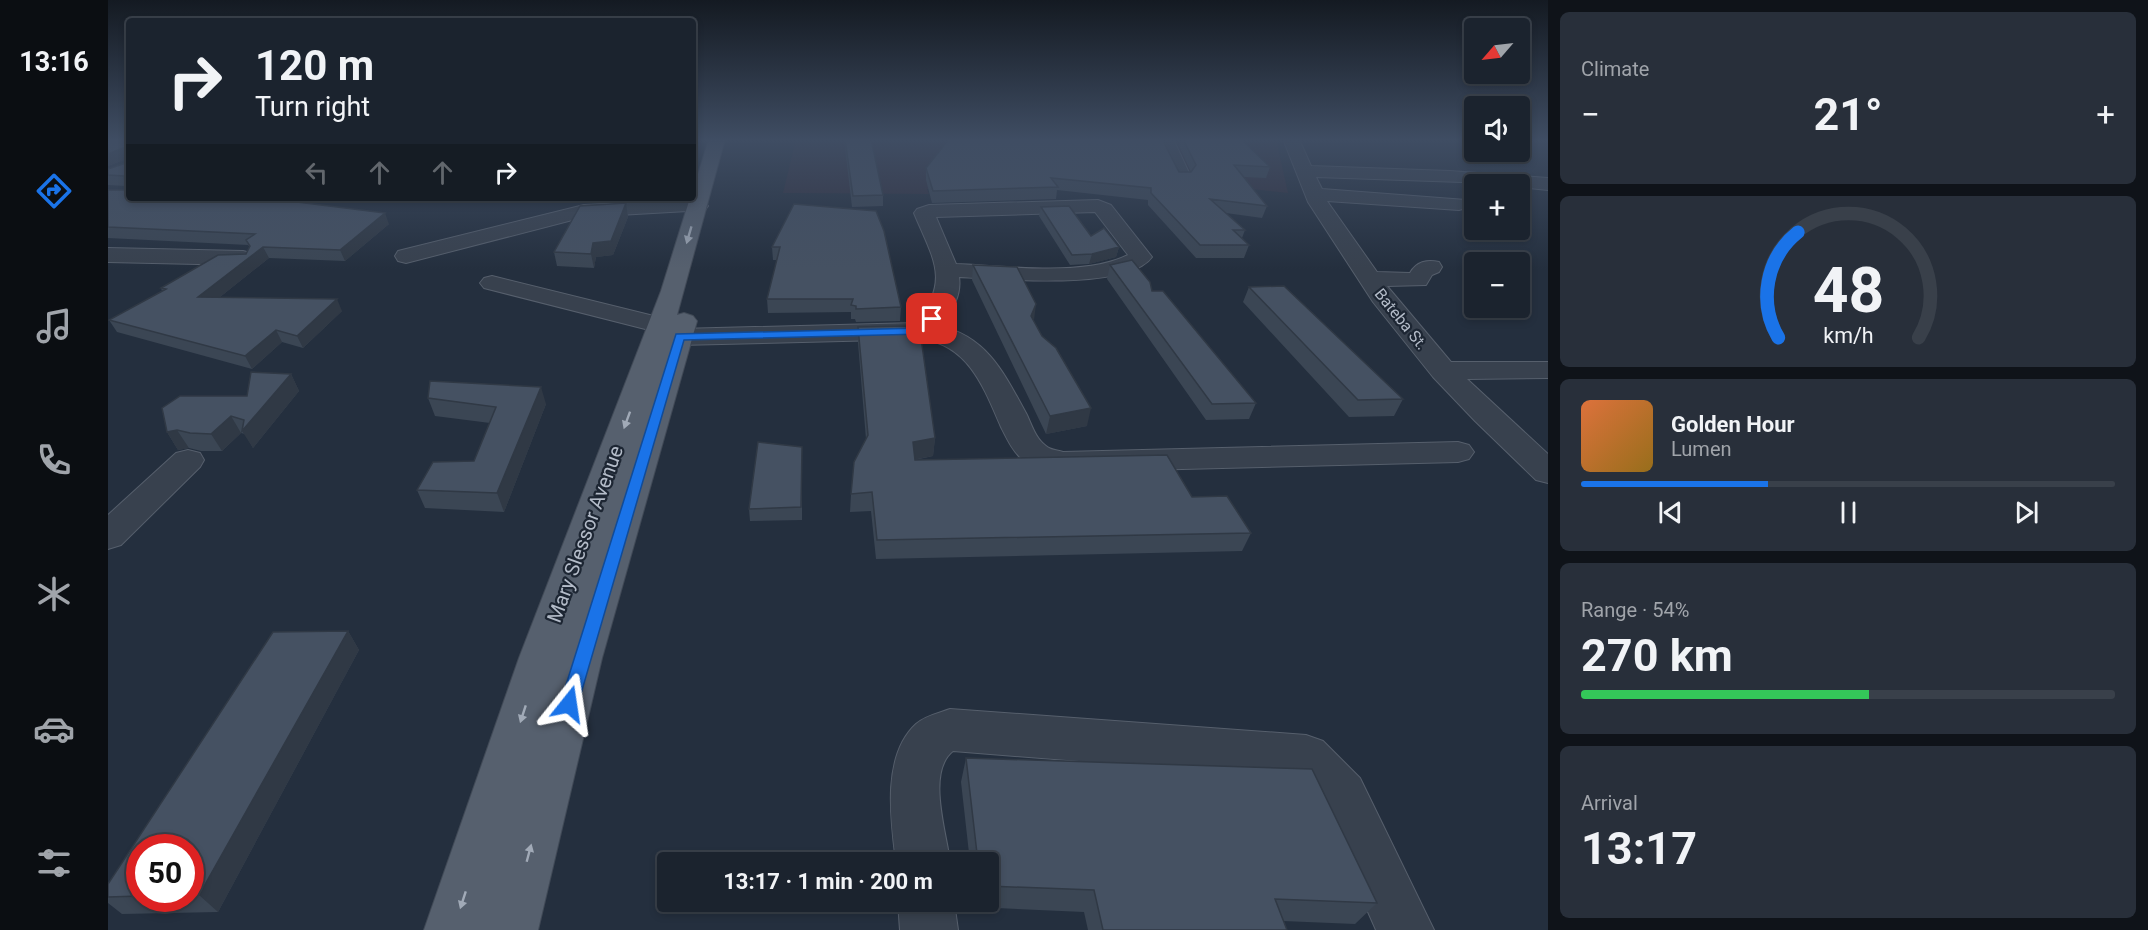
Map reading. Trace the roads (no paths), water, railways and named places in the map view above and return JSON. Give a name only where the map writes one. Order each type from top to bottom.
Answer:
[{"type":"main road","name":"Mary Slessor Avenue","points":[[509,930],[670,331],[705,182]]},
{"type":"main road","name":"Mary Slessor Avenue","points":[[453,930],[540,658],[670,331],[723,182]]},
{"type":"street","name":"Bateba St.","points":[[1310,182],[1328,219],[1370,279],[1443,371],[1486,415],[1548,472]]},
{"type":"street","points":[[1313,182],[1459,204]]},
{"type":"street","points":[[1528,182],[1548,184]]},
{"type":"street","points":[[406,256],[585,211],[698,206]]},
{"type":"street","points":[[923,331],[942,308],[949,288],[946,270],[924,213],[929,211],[1098,206],[1104,209],[1141,257],[1118,269],[1088,274],[946,270]]},
{"type":"street","points":[[108,255],[243,258]]},
{"type":"street","points":[[1370,279],[1418,280],[1422,271],[1431,267]]},
{"type":"street","points":[[492,283],[670,331],[923,331],[957,339],[979,357],[1026,445],[1037,456],[1063,462],[1458,452]]},
{"type":"street","points":[[1443,371],[1548,370]]},
{"type":"street","points":[[108,536],[188,460]]},
{"type":"street","points":[[922,852],[915,781],[920,757],[931,740],[950,730],[1306,757],[1342,795],[1405,930]]},
{"type":"street","points":[[927,912],[929,930]]}]
